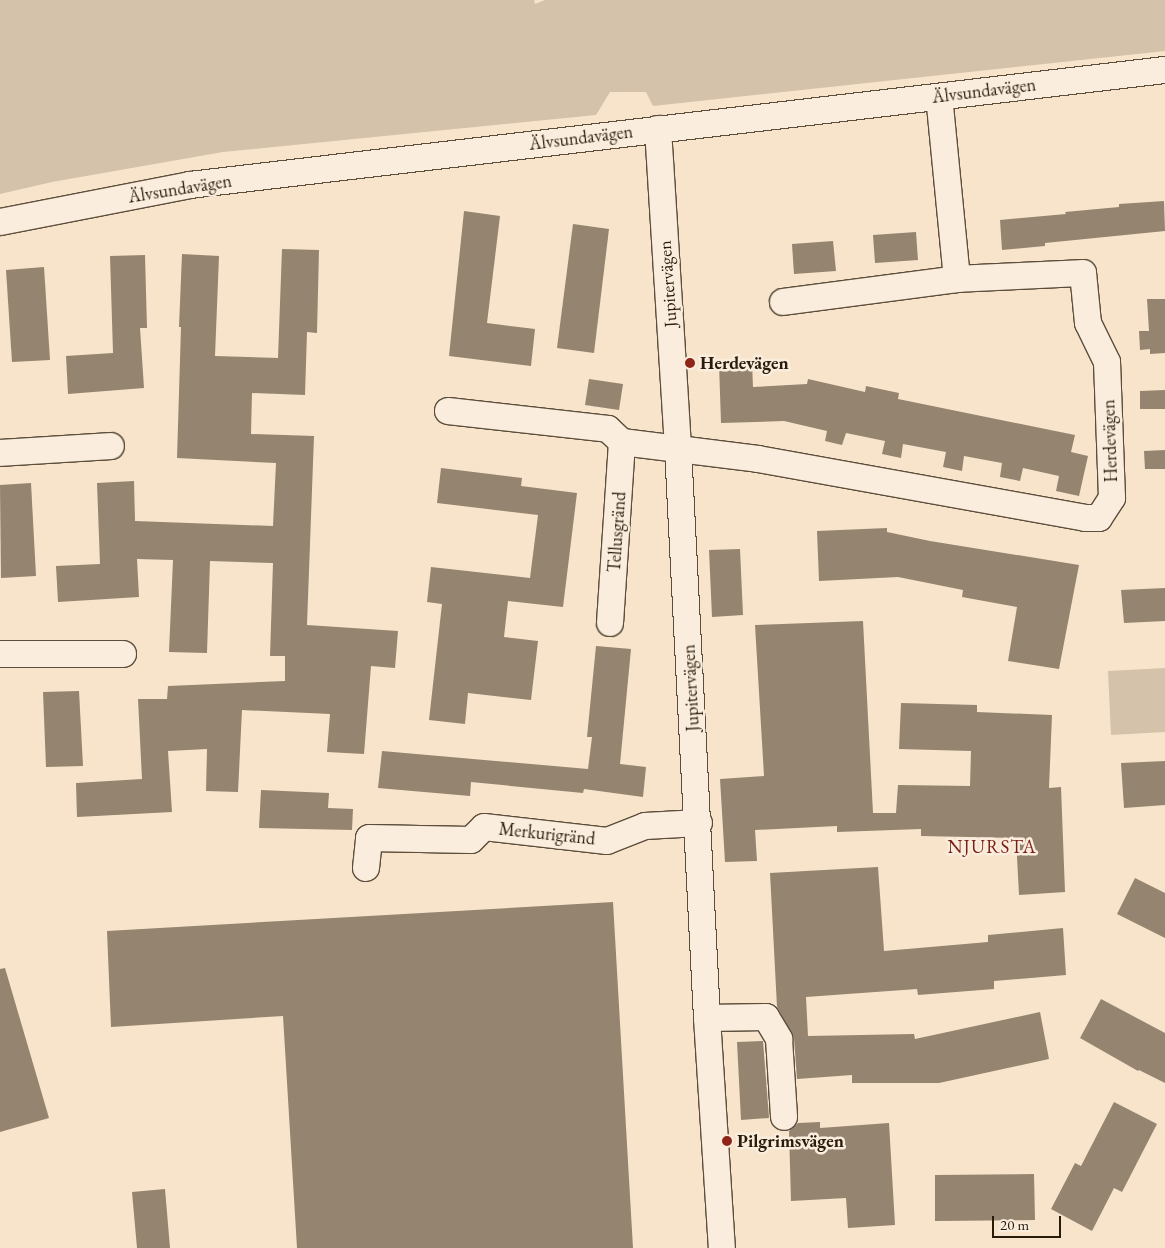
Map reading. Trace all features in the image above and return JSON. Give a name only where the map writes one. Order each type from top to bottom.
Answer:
[{"type":"street","name":"Älvsundavägen","points":[[0,222],[190,185],[1165,70]]},
{"type":"street","points":[[939,97],[958,279]]},
{"type":"street","name":"Jupitervägen","points":[[658,129],[699,823],[707,1018],[722,1248]]},
{"type":"street","name":"Herdevägen","points":[[678,448],[758,459],[1085,518],[1099,518],[1112,498],[1107,362],[1088,323],[1083,273],[958,279],[783,302]]},
{"type":"street","points":[[448,411],[608,428],[622,442],[678,448]]},
{"type":"street","name":"Tellusgränd","points":[[610,622],[622,442]]},
{"type":"street","points":[[0,453],[111,446]]},
{"type":"street","points":[[0,654],[123,654]]},
{"type":"street","name":"Merkurigränd","points":[[366,868],[369,838],[471,840],[484,827],[607,841],[644,826],[699,823]]},
{"type":"street","points":[[707,1018],[766,1017],[779,1039],[784,1117]]},
{"type":"shaded area","points":[[0,0],[534,0],[535,4],[545,0],[1165,0],[1165,51],[653,106],[646,92],[610,92],[596,115],[223,152],[52,182],[0,194]]},
{"type":"shaded area","points":[[1165,668],[1165,732],[1111,735],[1108,671]]},
{"type":"building","points":[[1164,201],[1165,231],[1045,243],[1045,246],[1002,250],[1000,220],[1119,207],[1119,204]]},
{"type":"building","points":[[464,211],[500,216],[487,323],[535,329],[531,366],[449,356]]},
{"type":"building","points":[[573,224],[609,229],[594,353],[557,348]]},
{"type":"building","points":[[916,232],[918,260],[875,263],[873,235]]},
{"type":"building","points":[[833,241],[836,271],[794,274],[792,244]]},
{"type":"building","points":[[282,249],[319,250],[317,333],[307,332],[305,395],[252,393],[251,434],[314,436],[307,625],[398,631],[395,668],[371,666],[364,754],[327,752],[330,714],[242,710],[238,792],[206,791],[207,749],[168,751],[172,812],[77,817],[76,783],[142,779],[138,699],[167,699],[168,686],[285,681],[285,656],[270,656],[273,563],[210,561],[207,653],[169,652],[173,560],[137,559],[139,597],[58,602],[56,566],[100,564],[97,483],[134,481],[135,521],[273,526],[276,463],[177,458],[181,327],[179,327],[182,254],[219,256],[215,356],[278,358]]},
{"type":"building","points":[[145,255],[147,328],[140,328],[144,388],[68,394],[66,356],[113,353],[110,256]]},
{"type":"building","points":[[44,267],[50,360],[12,362],[6,270]]},
{"type":"building","points":[[1147,299],[1165,299],[1165,353],[1150,354],[1150,349],[1140,350],[1139,331],[1149,331]]},
{"type":"building","points":[[752,363],[753,387],[807,384],[808,379],[865,392],[866,386],[899,393],[898,399],[1075,435],[1071,452],[1088,456],[1079,496],[1056,491],[1059,476],[1023,468],[1020,481],[1000,477],[1002,463],[964,456],[962,471],[943,467],[946,452],[903,444],[901,458],[882,454],[885,441],[846,433],[842,445],[825,441],[827,431],[784,421],[721,423],[719,364]]},
{"type":"building","points":[[589,379],[623,384],[619,410],[585,405]]},
{"type":"building","points":[[1165,390],[1165,409],[1140,409],[1140,391]]},
{"type":"building","points":[[1165,450],[1165,469],[1145,469],[1144,451]]},
{"type":"building","points":[[441,468],[522,478],[521,486],[577,493],[563,607],[508,601],[504,637],[538,641],[531,700],[468,693],[465,724],[429,720],[442,604],[427,602],[431,567],[530,578],[538,515],[437,503]]},
{"type":"building","points":[[31,483],[36,576],[1,578],[0,485]]},
{"type":"building","points":[[887,528],[887,532],[930,541],[1079,565],[1059,669],[1008,661],[1017,607],[962,597],[963,590],[898,577],[819,581],[817,531]]},
{"type":"building","points":[[740,549],[743,615],[712,617],[709,550]]},
{"type":"building","points":[[1165,588],[1165,621],[1124,623],[1121,590]]},
{"type":"building","points":[[863,621],[873,813],[896,813],[898,785],[970,786],[971,751],[899,749],[901,703],[977,705],[977,712],[1052,715],[1049,788],[1061,787],[1065,892],[1019,895],[1016,838],[921,836],[921,829],[837,832],[837,826],[755,830],[757,861],[725,862],[720,779],[764,776],[755,625]]},
{"type":"building","points":[[596,646],[631,649],[620,764],[646,767],[643,797],[584,789],[583,793],[471,782],[470,796],[378,788],[382,751],[588,769],[592,737],[587,737]]},
{"type":"building","points":[[79,691],[83,766],[46,767],[43,692]]},
{"type":"building","points":[[1165,761],[1165,805],[1124,808],[1121,763]]},
{"type":"building","points":[[261,790],[329,793],[328,808],[353,809],[352,830],[259,828]]},
{"type":"building","points":[[878,867],[884,951],[988,942],[988,935],[1063,928],[1066,975],[994,981],[994,989],[918,995],[917,989],[806,997],[808,1036],[914,1034],[915,1039],[1040,1012],[1049,1059],[939,1083],[852,1083],[852,1075],[797,1079],[794,1038],[777,1007],[770,873]]},
{"type":"building","points":[[1135,878],[1165,893],[1165,938],[1117,914]]},
{"type":"building","points":[[613,902],[633,1248],[297,1248],[283,1016],[111,1027],[107,931]]},
{"type":"building","points":[[5,968],[49,1118],[0,1132],[0,969]]},
{"type":"building","points":[[1101,999],[1165,1033],[1165,1083],[1138,1071],[1080,1038]]},
{"type":"building","points":[[763,1041],[769,1118],[741,1120],[737,1042]]},
{"type":"building","points":[[1114,1102],[1157,1124],[1122,1192],[1114,1188],[1092,1231],[1051,1209],[1075,1163],[1081,1166]]},
{"type":"building","points":[[820,1122],[820,1128],[889,1123],[895,1225],[848,1228],[846,1198],[791,1201],[789,1131],[798,1123]]},
{"type":"building","points":[[1034,1174],[1035,1220],[935,1221],[935,1175]]},
{"type":"building","points":[[165,1189],[170,1248],[137,1248],[132,1192]]},
{"type":"place","name":"Herdevägen","points":[[690,363]]},
{"type":"place","name":"Pilgrimsvägen","points":[[727,1141]]},
{"type":"district","name":"NJURSTA","points":[[992,847]]}]
